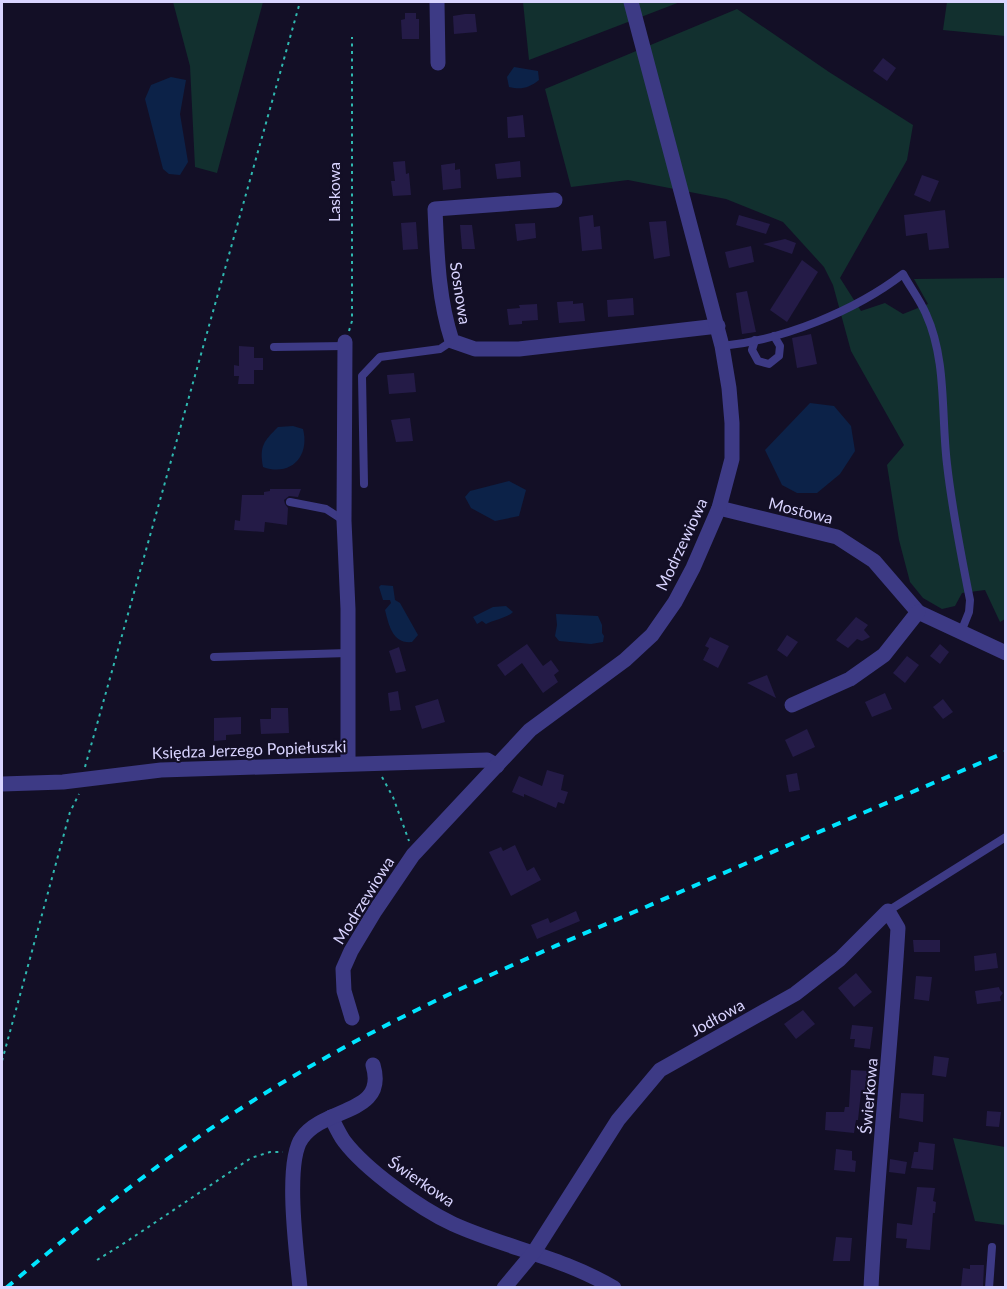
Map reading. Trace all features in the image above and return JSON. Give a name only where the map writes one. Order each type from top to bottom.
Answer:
[{"type":"street","points":[[437,2],[438,63]]},
{"type":"street","name":"Modrzewiowa","points":[[352,1018],[344,991],[343,969],[375,910],[413,855],[530,730],[625,660],[652,635],[675,602],[693,568],[719,508],[732,459],[729,388],[722,345],[631,2]]},
{"type":"street","name":"Sosnowa","points":[[555,200],[435,209],[439,285],[452,341],[475,349],[519,349],[718,326]]},
{"type":"street","points":[[345,344],[344,521],[348,609],[348,763]]},
{"type":"street","name":"Mostowa","points":[[719,508],[837,537],[874,561],[918,612],[1005,652]]},
{"type":"street","points":[[792,705],[850,679],[884,655],[918,612]]},
{"type":"street","name":"Księdza Jerzego Popiełuszki","points":[[2,784],[63,782],[161,770],[348,763],[487,760],[497,766]]},
{"type":"street","name":"Jodłowa","points":[[504,1287],[534,1252],[618,1120],[660,1070],[795,994],[840,959],[888,912]]},
{"type":"street","name":"Świerkowa","points":[[872,1287],[875,1207],[891,1047],[898,928],[888,912]]},
{"type":"street","points":[[300,1287],[292,1172],[295,1152],[302,1138],[314,1126],[368,1099],[375,1089],[376,1077],[373,1065]]},
{"type":"street","name":"Świerkowa","points":[[331,1117],[343,1139],[358,1157],[406,1196],[452,1223],[590,1273],[614,1287]]},
{"type":"lane","points":[[722,345],[774,336],[827,317],[879,293],[903,274],[926,314],[935,341],[941,381],[943,432],[951,498],[970,600],[969,612],[961,632]]},
{"type":"lane","points":[[755,340],[752,350],[758,361],[769,364],[778,356],[780,346],[774,336]]},
{"type":"lane","points":[[364,484],[362,376],[380,357],[440,349],[452,341]]},
{"type":"lane","points":[[274,347],[345,344]]},
{"type":"lane","points":[[290,502],[326,509],[344,521]]},
{"type":"lane","points":[[214,657],[348,653]]},
{"type":"lane","name":"Jodłowa","points":[[888,912],[1005,837]]},
{"type":"lane","points":[[989,1287],[992,1247]]},
{"type":"path","points":[[2,1061],[70,812],[74,801],[83,790],[82,778],[300,2]]},
{"type":"path","name":"Laskowa","points":[[345,344],[352,321],[352,37]]},
{"type":"path","points":[[374,763],[393,796],[413,855]]},
{"type":"path","points":[[97,1260],[251,1158],[270,1152],[295,1152]]},
{"type":"green space","points":[[173,2],[263,2],[217,173],[195,167],[190,66]]},
{"type":"green space","points":[[523,2],[680,2],[529,60]]},
{"type":"green space","points":[[947,2],[1005,2],[1005,36],[943,30]]},
{"type":"green space","points":[[737,9],[829,72],[913,125],[907,160],[840,278],[861,311],[885,303],[903,314],[928,304],[914,279],[1005,278],[1005,619],[1000,622],[985,590],[962,593],[955,606],[942,609],[923,598],[910,582],[899,540],[887,465],[904,445],[851,351],[833,285],[824,267],[783,222],[726,199],[628,180],[571,187],[545,89]]},
{"type":"green space","points":[[953,1138],[1005,1147],[1005,1225],[975,1221]]},
{"type":"water","points":[[514,67],[538,71],[539,80],[525,88],[509,87],[507,77]]},
{"type":"water","points":[[171,77],[186,80],[180,114],[188,162],[180,175],[169,174],[163,169],[145,99],[151,85]]},
{"type":"water","points":[[810,403],[834,406],[851,426],[855,451],[840,474],[817,493],[797,493],[782,485],[765,450]]},
{"type":"water","points":[[293,426],[303,429],[304,448],[301,456],[296,462],[282,469],[263,467],[262,449],[266,440],[278,427]]},
{"type":"water","points":[[509,481],[526,490],[519,516],[495,521],[471,508],[465,497],[470,491]]},
{"type":"water","points":[[381,585],[393,586],[395,600],[400,603],[418,635],[412,642],[400,640],[393,633],[385,610],[391,603],[390,600],[383,600],[379,587]]},
{"type":"water","points":[[506,606],[513,612],[486,624],[482,621],[477,624],[473,617],[493,607]]},
{"type":"water","points":[[556,614],[598,616],[602,625],[603,642],[591,644],[559,641],[555,636]]},
{"type":"building","points":[[405,13],[416,13],[416,19],[419,19],[419,39],[402,39],[401,20],[405,19]]},
{"type":"building","points":[[475,14],[477,32],[454,34],[453,16]]},
{"type":"building","points":[[883,58],[896,68],[887,81],[873,71]]},
{"type":"building","points":[[523,115],[525,137],[508,138],[507,117]]},
{"type":"building","points":[[405,161],[406,174],[409,173],[411,195],[393,196],[391,181],[395,181],[393,162]]},
{"type":"building","points":[[520,161],[521,177],[497,179],[495,164]]},
{"type":"building","points":[[455,163],[455,170],[460,169],[461,188],[443,190],[441,165]]},
{"type":"building","points":[[922,175],[939,181],[930,202],[914,195]]},
{"type":"building","points":[[945,210],[949,248],[929,250],[927,233],[906,236],[904,215]]},
{"type":"building","points":[[593,215],[594,227],[600,226],[602,249],[582,251],[579,217]]},
{"type":"building","points":[[739,215],[770,224],[766,234],[736,225]]},
{"type":"building","points":[[666,221],[670,256],[654,259],[649,222]]},
{"type":"building","points":[[416,222],[418,249],[403,250],[401,223]]},
{"type":"building","points":[[535,223],[536,238],[517,241],[515,224]]},
{"type":"building","points":[[460,225],[472,225],[475,249],[462,249]]},
{"type":"building","points":[[785,239],[796,243],[792,254],[763,244]]},
{"type":"building","points":[[751,246],[754,262],[729,268],[725,252]]},
{"type":"building","points":[[802,260],[818,272],[787,322],[770,310]]},
{"type":"building","points":[[747,291],[756,332],[742,334],[736,293]]},
{"type":"building","points":[[633,298],[634,315],[608,317],[607,300]]},
{"type":"building","points":[[573,301],[573,304],[583,303],[585,321],[559,323],[557,302]]},
{"type":"building","points":[[537,304],[538,320],[509,325],[507,309],[520,308],[519,305]]},
{"type":"building","points":[[811,334],[817,364],[797,368],[792,338]]},
{"type":"building","points":[[239,346],[254,347],[254,358],[263,358],[263,370],[254,370],[254,384],[238,384],[239,376],[234,376],[234,365],[239,366]]},
{"type":"building","points":[[414,373],[416,392],[389,394],[387,375]]},
{"type":"building","points":[[410,418],[413,441],[396,442],[391,420]]},
{"type":"building","points":[[270,489],[301,489],[298,497],[289,496],[284,500],[288,508],[287,525],[265,522],[264,532],[234,530],[235,520],[240,521],[242,495],[264,495],[264,492]]},
{"type":"building","points":[[856,617],[868,625],[864,630],[870,637],[862,641],[857,639],[848,648],[836,640]]},
{"type":"building","points":[[787,635],[798,642],[787,657],[777,650]]},
{"type":"building","points":[[710,637],[729,646],[718,668],[703,660],[709,648],[705,646]]},
{"type":"building","points":[[527,644],[543,666],[551,660],[559,671],[554,675],[558,682],[543,693],[522,663],[505,676],[497,665]]},
{"type":"building","points":[[940,644],[949,652],[940,664],[930,656]]},
{"type":"building","points":[[399,647],[406,671],[396,673],[389,651]]},
{"type":"building","points":[[907,656],[919,665],[905,683],[893,673]]},
{"type":"building","points":[[767,675],[776,698],[747,683]]},
{"type":"building","points":[[398,691],[401,710],[390,711],[388,693]]},
{"type":"building","points":[[885,693],[892,709],[872,717],[865,702]]},
{"type":"building","points":[[438,699],[445,722],[422,729],[415,706]]},
{"type":"building","points":[[943,699],[953,712],[943,719],[933,707]]},
{"type":"building","points":[[271,708],[288,708],[289,733],[261,734],[260,719],[271,719]]},
{"type":"building","points":[[241,717],[241,734],[226,735],[226,740],[214,741],[214,718]]},
{"type":"building","points":[[807,729],[815,747],[793,757],[785,740]]},
{"type":"building","points":[[547,770],[564,775],[561,790],[568,792],[564,804],[558,802],[556,808],[524,794],[524,797],[512,792],[519,776],[542,786]]},
{"type":"building","points":[[797,773],[800,790],[789,792],[786,775]]},
{"type":"building","points":[[515,845],[527,871],[534,867],[541,880],[511,896],[489,852],[501,847],[503,851]]},
{"type":"building","points":[[576,911],[580,921],[537,939],[531,925],[548,918],[550,923]]},
{"type":"building","points":[[913,940],[940,940],[940,952],[914,952]]},
{"type":"building","points":[[996,953],[998,968],[975,971],[974,956]]},
{"type":"building","points":[[856,973],[872,992],[854,1007],[838,988]]},
{"type":"building","points":[[916,976],[932,977],[929,1001],[914,999]]},
{"type":"building","points":[[999,987],[1003,993],[1000,997],[1001,1001],[977,1004],[975,991]]},
{"type":"building","points":[[803,1010],[815,1024],[796,1039],[784,1024]]},
{"type":"building","points":[[852,1025],[873,1027],[870,1049],[854,1047],[855,1039],[850,1039]]},
{"type":"building","points":[[934,1056],[949,1058],[946,1077],[932,1075]]},
{"type":"building","points":[[851,1070],[868,1071],[865,1093],[861,1092],[854,1133],[825,1130],[826,1112],[844,1112],[845,1107],[849,1107]]},
{"type":"building","points":[[901,1093],[924,1094],[923,1122],[899,1118]]},
{"type":"building","points":[[987,1111],[1001,1112],[999,1127],[986,1126]]},
{"type":"building","points":[[919,1142],[935,1144],[933,1170],[911,1168],[914,1152],[918,1152]]},
{"type":"building","points":[[836,1149],[852,1151],[852,1160],[856,1161],[855,1172],[834,1170]]},
{"type":"building","points":[[890,1159],[907,1162],[905,1174],[889,1172]]},
{"type":"building","points":[[917,1187],[935,1188],[933,1201],[936,1202],[930,1250],[906,1248],[907,1239],[896,1238],[897,1223],[912,1225]]},
{"type":"building","points":[[836,1237],[852,1238],[850,1261],[833,1261]]},
{"type":"building","points":[[970,1265],[984,1265],[983,1287],[961,1287],[963,1268],[970,1269]]},
{"type":"railway","points":[[6,1288],[109,1203],[217,1124],[292,1077],[378,1029],[512,965],[1006,752]]}]
